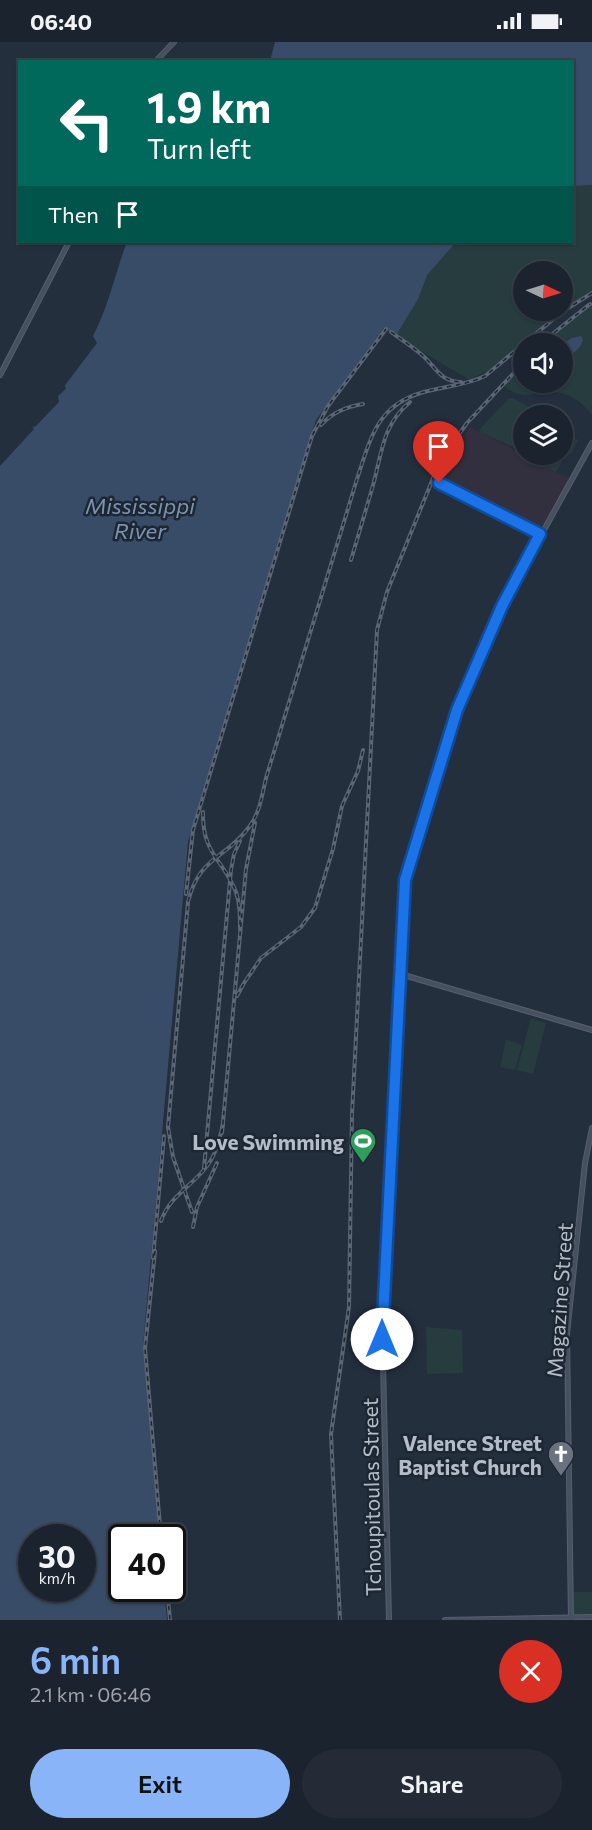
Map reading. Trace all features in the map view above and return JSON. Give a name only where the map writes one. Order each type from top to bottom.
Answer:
[{"type":"street","points":[[157,60],[174,42]]},
{"type":"street","points":[[0,375],[68,243]]},
{"type":"street","name":"Tchoupitoulas Street","points":[[389,1620],[382,1319],[405,880],[452,723],[502,606],[592,443]]},
{"type":"street","points":[[439,483],[540,534]]},
{"type":"street","points":[[400,974],[592,1030]]},
{"type":"street","name":"Magazine Street","points":[[571,1619],[567,1334],[585,1163],[592,1128]]},
{"type":"street","points":[[445,1620],[592,1617]]},
{"type":"shaded area","points":[[470,427],[513,449],[513,465],[543,465],[570,479],[535,538],[433,488],[448,455]]},
{"type":"green space","points":[[592,185],[592,291],[573,303],[573,261],[513,261],[513,321],[549,321],[534,333],[513,333],[513,350],[490,369],[470,380],[395,333],[433,243],[574,243],[574,186]]},
{"type":"green space","points":[[592,305],[592,414],[579,402],[561,393],[573,393],[573,333],[556,333]]},
{"type":"green space","points":[[513,374],[513,391],[503,385]]},
{"type":"green space","points":[[517,393],[544,393],[528,395]]},
{"type":"green space","points":[[513,398],[526,405],[513,405],[513,447],[479,430],[508,399]]},
{"type":"green space","points":[[573,438],[578,440],[573,451]]},
{"type":"green space","points":[[542,465],[560,465],[556,472]]},
{"type":"green space","points":[[531,1018],[546,1023],[533,1074],[517,1070]]},
{"type":"green space","points":[[506,1039],[522,1045],[515,1070],[500,1067]]},
{"type":"green space","points":[[426,1327],[462,1330],[463,1373],[427,1374]]},
{"type":"green space","points":[[573,1592],[592,1592],[592,1615],[574,1616]]},
{"type":"water","points":[[275,42],[592,42],[592,185],[574,186],[574,60],[270,60]]},
{"type":"water","name":"Mississippi River","points":[[127,243],[455,243],[427,275],[418,299],[398,332],[399,334],[384,328],[316,420],[188,842],[143,1346],[159,1524],[108,1524],[108,1602],[165,1602],[167,1620],[0,1620],[0,462],[22,442],[97,343],[93,336]]},
{"type":"water","points":[[581,336],[583,340],[573,352],[573,338]]},
{"type":"pier","points":[[64,384],[66,389],[58,396],[59,402],[35,427],[32,423],[43,409],[52,403],[53,396]]},
{"type":"pier","points":[[30,426],[34,429],[0,466],[0,461],[6,451],[20,440]]},
{"type":"railway","points":[[192,1212],[173,1157],[168,1127],[188,902],[199,875],[206,866],[240,838],[253,822],[258,810],[357,479],[373,434],[380,421],[400,402],[414,395],[466,383],[485,376],[562,312],[592,293]]},
{"type":"railway","points":[[554,333],[590,304]]},
{"type":"railway","points":[[186,894],[193,830],[312,436],[328,406],[386,329]]},
{"type":"railway","points":[[391,332],[422,355],[443,376],[461,382]]},
{"type":"railway","points":[[340,1620],[331,1434],[349,1307],[352,1114],[377,630],[387,592],[440,461],[467,423],[513,374]]},
{"type":"railway","points":[[351,560],[388,431],[400,411],[410,402]]},
{"type":"railway","points":[[321,425],[340,411],[363,404]]},
{"type":"railway","points":[[237,996],[261,958],[301,927],[315,908],[333,849],[342,806],[358,771],[363,750]]},
{"type":"railway","points":[[203,812],[206,838],[236,892],[240,929]]},
{"type":"railway","points":[[222,1133],[246,869],[255,823]]},
{"type":"railway","points":[[204,1168],[231,870],[234,854],[240,841]]},
{"type":"railway","points":[[161,1221],[169,1206],[211,1161],[223,1124]]},
{"type":"railway","points":[[153,1258],[164,1136]]},
{"type":"railway","points":[[193,1227],[197,1207],[217,1163]]},
{"type":"railway","points":[[155,1251],[145,1348],[160,1524]]},
{"type":"railway","points":[[168,1602],[170,1620]]},
{"type":"place","name":"Love Swimming","points":[[363,1164]]},
{"type":"place","name":"Valence Street Baptist Church","points":[[561,1477]]},
{"type":"route","points":[[382,1339],[405,880],[457,710],[502,606],[540,534],[439,483]]}]
